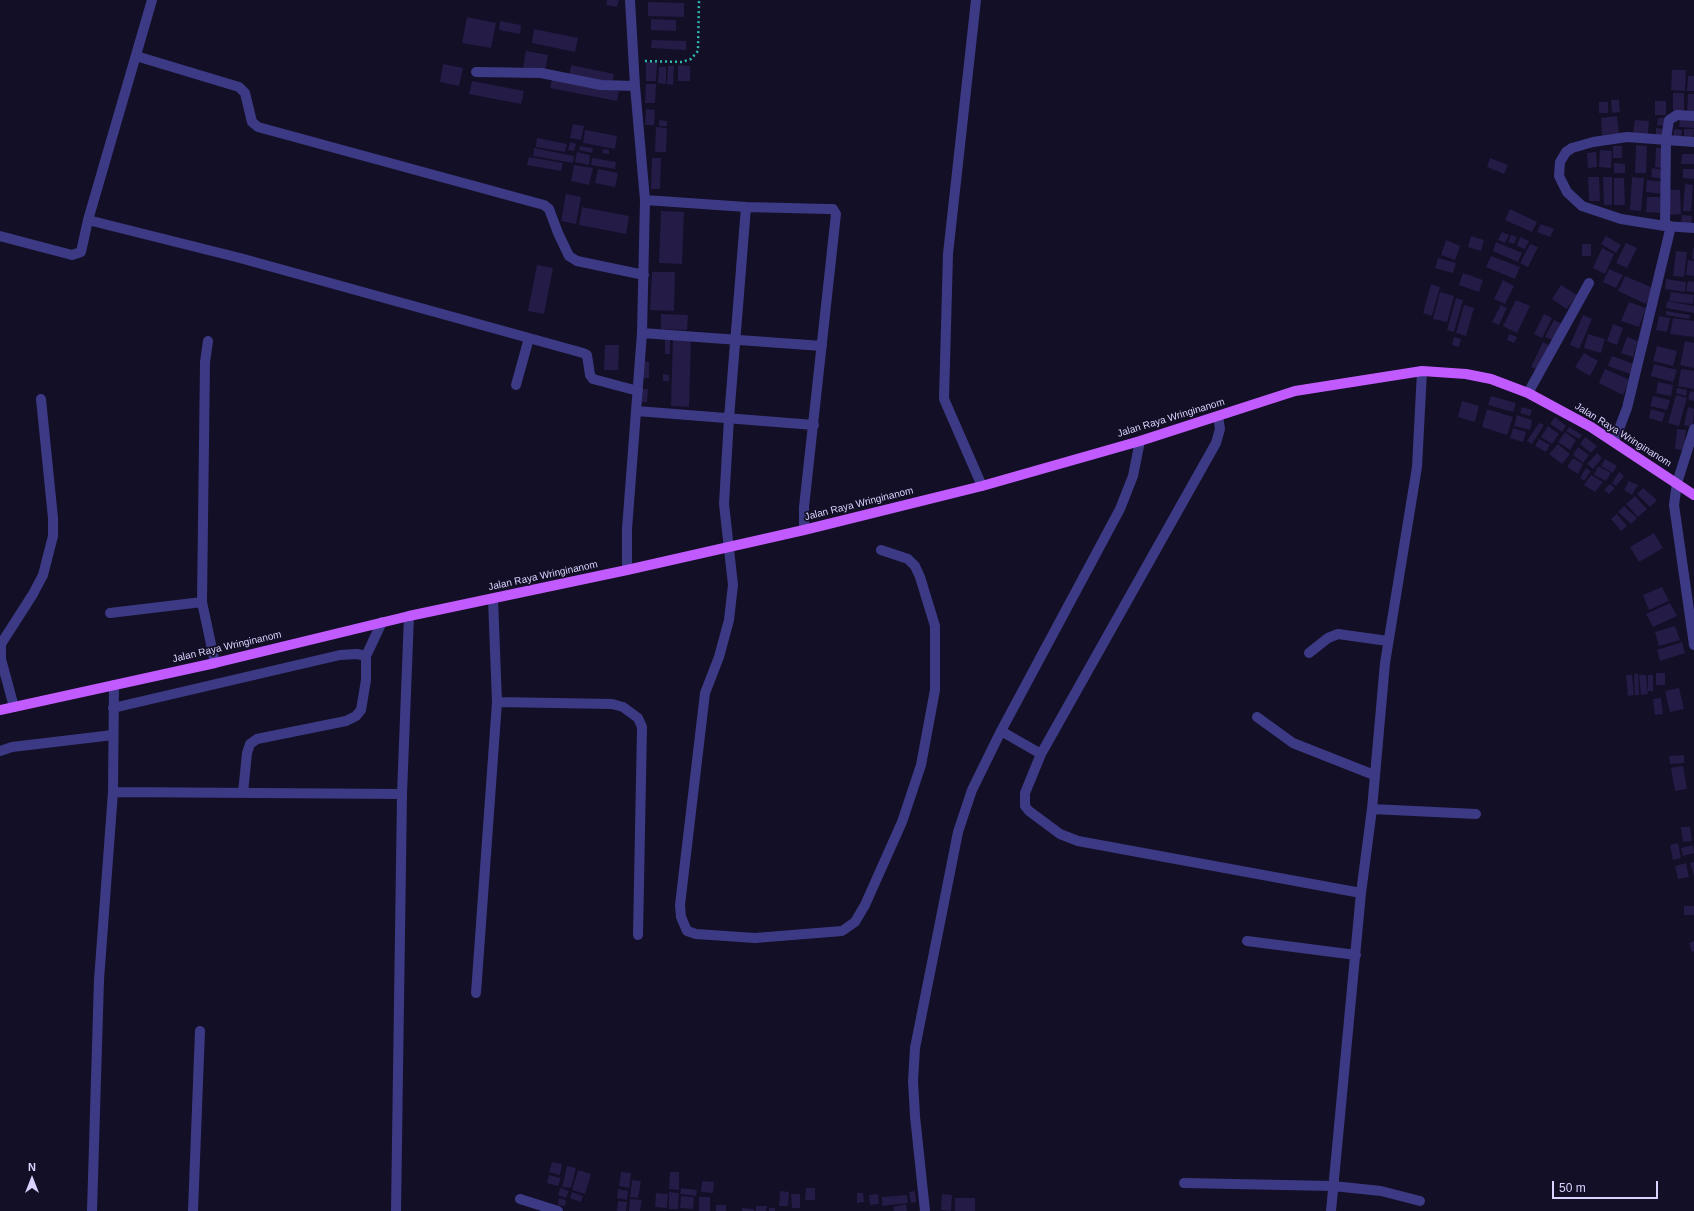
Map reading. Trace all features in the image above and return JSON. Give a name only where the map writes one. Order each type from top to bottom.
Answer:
[{"type":"main road","name":"Jalan Raya Wringinanom","points":[[0,710],[215,662],[382,622],[728,548],[804,530],[982,486],[1140,441],[1295,391],[1422,371],[1466,374],[1485,378],[1528,392],[1591,427],[1694,495]]},
{"type":"street","points":[[0,236],[72,256],[81,252],[88,220],[152,0]]},
{"type":"street","points":[[626,570],[626,529],[637,411],[642,333],[645,200],[633,61],[630,0]]},
{"type":"street","points":[[976,0],[948,254],[944,399],[975,466],[982,486]]},
{"type":"street","points":[[136,56],[239,87],[245,93],[252,122],[258,127],[544,204],[549,209],[569,256],[577,261],[644,275]]},
{"type":"street","points":[[476,72],[541,73],[601,85],[635,86]]},
{"type":"street","points":[[1614,442],[1627,408],[1668,226],[1666,139],[1669,120],[1677,115],[1694,116]]},
{"type":"street","points":[[1694,142],[1628,137],[1593,142],[1572,148],[1566,152],[1560,162],[1559,176],[1567,192],[1582,206],[1621,219],[1694,228]]},
{"type":"street","points":[[645,200],[746,207],[828,208],[833,209],[836,214],[804,507],[804,530]]},
{"type":"street","points":[[746,207],[729,418],[724,504],[733,585],[729,620],[719,657],[705,693],[680,906],[681,917],[687,931],[696,934],[755,938],[842,931],[856,922],[865,906],[902,822],[921,765],[935,690],[935,626],[920,577],[915,566],[908,559],[881,550]]},
{"type":"street","points":[[88,220],[240,258],[583,353],[587,355],[593,379],[638,391]]},
{"type":"street","points":[[1528,392],[1588,283]]},
{"type":"street","points":[[642,333],[822,346]]},
{"type":"street","points":[[516,385],[529,338]]},
{"type":"street","points":[[208,341],[205,362],[203,607],[215,662]]},
{"type":"street","points":[[1332,1211],[1333,1186],[1388,641],[1417,467],[1422,371]]},
{"type":"street","points":[[14,707],[1,659],[1,644],[2,640],[33,594],[43,575],[53,536],[53,518],[41,399]]},
{"type":"street","points":[[637,411],[814,425]]},
{"type":"street","points":[[1218,416],[1220,429],[1216,443],[1041,754],[1025,793],[1025,806],[1046,824],[1069,838],[1362,893]]},
{"type":"street","points":[[1694,429],[1677,483],[1674,505],[1694,645]]},
{"type":"street","points":[[925,1211],[917,1148],[913,1081],[917,1028],[958,832],[972,790],[1001,731],[1120,509],[1133,476],[1140,441]]},
{"type":"street","points":[[476,993],[497,702],[493,599]]},
{"type":"street","points":[[110,613],[203,607]]},
{"type":"street","points":[[396,1211],[402,794],[409,616]]},
{"type":"street","points":[[243,793],[247,752],[250,744],[257,739],[346,720],[356,716],[361,710],[366,680],[366,656],[382,622]]},
{"type":"street","points":[[1309,653],[1328,638],[1338,634],[1388,641]]},
{"type":"street","points":[[114,708],[340,655],[357,654],[366,656]]},
{"type":"street","points":[[92,1211],[99,980],[113,792],[114,685]]},
{"type":"street","points":[[497,702],[612,704],[624,707],[638,718],[642,727],[638,935]]},
{"type":"street","points":[[1257,718],[1293,743],[1374,775]]},
{"type":"street","points":[[1001,731],[1041,754]]},
{"type":"street","points":[[0,751],[12,747],[113,735]]},
{"type":"street","points":[[113,792],[402,794]]},
{"type":"street","points":[[1372,809],[1476,814]]},
{"type":"street","points":[[1246,941],[1356,955]]},
{"type":"street","points":[[193,1211],[200,1030]]},
{"type":"street","points":[[1184,1183],[1333,1186],[1381,1190],[1420,1201]]},
{"type":"street","points":[[520,1199],[558,1211]]},
{"type":"path","points":[[633,61],[682,62],[691,59],[698,51],[699,0]]},
{"type":"building","points":[[607,0],[619,0],[617,7],[606,5]]},
{"type":"building","points":[[648,2],[684,3],[684,17],[648,16]]},
{"type":"building","points":[[467,17],[496,23],[491,48],[462,43]]},
{"type":"building","points":[[651,19],[676,20],[676,31],[651,30]]},
{"type":"building","points":[[500,21],[521,25],[520,34],[499,30]]},
{"type":"building","points":[[534,29],[578,38],[575,52],[532,43]]},
{"type":"building","points":[[652,40],[686,41],[686,50],[651,48]]},
{"type":"building","points":[[526,51],[548,55],[545,71],[523,67]]},
{"type":"building","points":[[646,62],[657,62],[656,81],[646,81]]},
{"type":"building","points":[[443,64],[463,68],[459,86],[440,82]]},
{"type":"building","points":[[571,65],[614,74],[612,84],[569,76]]},
{"type":"building","points":[[678,65],[690,66],[690,81],[678,81]]},
{"type":"building","points":[[668,66],[674,66],[673,85],[667,84]]},
{"type":"building","points":[[659,67],[666,67],[666,84],[658,83]]},
{"type":"building","points":[[1672,70],[1686,70],[1685,91],[1671,90]]},
{"type":"building","points":[[1688,76],[1694,76],[1694,91],[1687,91]]},
{"type":"building","points":[[552,79],[619,91],[617,101],[550,88]]},
{"type":"building","points":[[472,81],[524,91],[521,104],[469,94]]},
{"type":"building","points":[[646,84],[656,84],[655,103],[645,103]]},
{"type":"building","points":[[1673,93],[1684,93],[1684,114],[1673,114]]},
{"type":"building","points":[[1688,94],[1694,94],[1694,113],[1687,112]]},
{"type":"building","points":[[1611,100],[1619,100],[1620,112],[1612,113]]},
{"type":"building","points":[[1655,101],[1666,101],[1666,115],[1655,115]]},
{"type":"building","points":[[1599,102],[1608,102],[1608,113],[1599,113]]},
{"type":"building","points":[[646,109],[655,110],[654,125],[645,125]]},
{"type":"building","points":[[1617,116],[1619,134],[1602,135],[1601,118]]},
{"type":"building","points":[[1658,118],[1666,118],[1665,126],[1657,125]]},
{"type":"building","points":[[1680,119],[1694,119],[1694,128],[1679,127]]},
{"type":"building","points":[[659,120],[667,121],[667,126],[659,126]]},
{"type":"building","points":[[1635,120],[1649,121],[1648,134],[1633,133]]},
{"type":"building","points":[[573,124],[584,126],[581,140],[570,138]]},
{"type":"building","points":[[656,127],[667,128],[666,152],[655,152]]},
{"type":"building","points":[[1656,128],[1665,129],[1665,138],[1656,138]]},
{"type":"building","points":[[1674,129],[1682,130],[1681,139],[1673,138]]},
{"type":"building","points":[[1684,129],[1694,129],[1693,141],[1684,140]]},
{"type":"building","points":[[585,130],[617,136],[615,149],[583,143]]},
{"type":"building","points":[[537,138],[567,144],[565,152],[536,147]]},
{"type":"building","points":[[570,142],[576,144],[574,151],[568,150]]},
{"type":"building","points":[[1636,145],[1647,146],[1646,173],[1635,173]]},
{"type":"building","points":[[580,146],[593,148],[592,153],[579,150]]},
{"type":"building","points":[[1613,146],[1622,146],[1622,158],[1613,158]]},
{"type":"building","points":[[534,148],[574,156],[573,163],[533,156]]},
{"type":"building","points":[[1656,148],[1665,148],[1663,168],[1655,167]]},
{"type":"building","points":[[603,149],[609,150],[609,154],[602,153]]},
{"type":"building","points":[[1600,150],[1612,151],[1611,168],[1599,167]]},
{"type":"building","points":[[577,152],[590,155],[589,165],[575,162]]},
{"type":"building","points":[[1596,152],[1597,167],[1588,168],[1587,153]]},
{"type":"building","points":[[1682,154],[1694,154],[1694,164],[1681,164]]},
{"type":"building","points":[[529,157],[563,163],[561,171],[527,165]]},
{"type":"building","points":[[592,158],[616,162],[615,169],[591,165]]},
{"type":"building","points":[[652,158],[661,158],[660,189],[651,189]]},
{"type":"building","points":[[1490,158],[1508,165],[1504,174],[1487,167]]},
{"type":"building","points":[[1614,163],[1625,164],[1625,173],[1614,173]]},
{"type":"building","points":[[574,165],[593,168],[589,185],[571,181]]},
{"type":"building","points":[[1652,168],[1664,170],[1663,179],[1651,177]]},
{"type":"building","points":[[598,169],[618,173],[615,187],[595,183]]},
{"type":"building","points":[[1683,169],[1694,169],[1694,179],[1683,178]]},
{"type":"building","points":[[1588,177],[1599,177],[1600,201],[1589,201]]},
{"type":"building","points":[[1603,177],[1612,177],[1612,205],[1604,205]]},
{"type":"building","points":[[1632,177],[1644,178],[1641,211],[1630,210]]},
{"type":"building","points":[[1614,178],[1624,178],[1625,205],[1614,205]]},
{"type":"building","points":[[1647,180],[1665,182],[1663,194],[1646,192]]},
{"type":"building","points":[[1685,184],[1693,185],[1691,211],[1683,211]]},
{"type":"building","points":[[1667,190],[1680,190],[1681,214],[1668,215]]},
{"type":"building","points":[[566,194],[581,197],[576,224],[561,221]]},
{"type":"building","points":[[1647,197],[1661,197],[1660,213],[1646,212]]},
{"type":"building","points":[[582,207],[629,216],[626,234],[579,225]]},
{"type":"building","points":[[1510,209],[1537,222],[1532,232],[1505,220]]},
{"type":"building","points":[[661,211],[684,212],[682,264],[659,263]]},
{"type":"building","points":[[1682,215],[1692,216],[1691,226],[1681,224]]},
{"type":"building","points":[[1541,224],[1554,229],[1550,237],[1537,232]]},
{"type":"building","points":[[1502,232],[1509,235],[1505,243],[1498,240]]},
{"type":"building","points":[[1511,235],[1517,237],[1514,244],[1508,242]]},
{"type":"building","points":[[1471,236],[1484,240],[1481,251],[1468,247]]},
{"type":"building","points":[[1606,236],[1621,245],[1616,253],[1601,244]]},
{"type":"building","points":[[1520,237],[1529,241],[1525,249],[1517,246]]},
{"type":"building","points":[[1446,240],[1460,246],[1455,260],[1441,255]]},
{"type":"building","points":[[1496,242],[1522,253],[1518,262],[1493,251]]},
{"type":"building","points":[[1626,243],[1637,248],[1627,268],[1616,263]]},
{"type":"building","points":[[1530,244],[1538,247],[1528,267],[1520,263]]},
{"type":"building","points":[[1582,244],[1591,244],[1591,256],[1582,256]]},
{"type":"building","points":[[1602,248],[1614,254],[1605,274],[1593,268]]},
{"type":"building","points":[[1693,248],[1694,259],[1692,259]]},
{"type":"building","points":[[1676,251],[1687,252],[1684,277],[1673,276]]},
{"type":"building","points":[[1491,256],[1520,267],[1515,279],[1486,267]]},
{"type":"building","points":[[1438,258],[1456,263],[1453,273],[1435,268]]},
{"type":"building","points":[[1688,260],[1694,261],[1694,276],[1686,275]]},
{"type":"building","points":[[537,265],[553,268],[544,314],[528,311]]},
{"type":"building","points":[[1609,269],[1623,275],[1616,288],[1603,282]]},
{"type":"building","points":[[652,272],[675,272],[674,311],[650,310]]},
{"type":"building","points":[[1463,273],[1483,280],[1479,292],[1459,285]]},
{"type":"building","points":[[1625,276],[1653,288],[1646,304],[1618,291]]},
{"type":"building","points":[[1666,279],[1686,282],[1685,292],[1665,289]]},
{"type":"building","points":[[1503,280],[1514,286],[1505,304],[1494,299]]},
{"type":"building","points":[[1688,281],[1694,282],[1694,292],[1686,291]]},
{"type":"building","points":[[1431,284],[1440,287],[1432,316],[1423,313]]},
{"type":"building","points":[[1561,285],[1577,295],[1567,309],[1552,299]]},
{"type":"building","points":[[1440,292],[1454,296],[1447,322],[1433,319]]},
{"type":"building","points":[[1671,292],[1694,295],[1693,304],[1669,301]]},
{"type":"building","points":[[1456,298],[1463,300],[1454,332],[1447,330]]},
{"type":"building","points":[[1516,300],[1530,306],[1517,333],[1503,326]]},
{"type":"building","points":[[1667,301],[1694,306],[1694,313],[1666,308]]},
{"type":"building","points":[[1629,302],[1646,308],[1639,327],[1621,321]]},
{"type":"building","points":[[1464,305],[1474,308],[1466,336],[1456,333]]},
{"type":"building","points":[[1501,305],[1507,308],[1499,325],[1492,322]]},
{"type":"building","points":[[1666,311],[1690,315],[1689,319],[1666,315]]},
{"type":"building","points":[[661,314],[688,315],[687,330],[661,329]]},
{"type":"building","points":[[1544,314],[1552,318],[1542,338],[1534,334]]},
{"type":"building","points":[[1583,315],[1592,319],[1579,349],[1570,345]]},
{"type":"building","points":[[1659,316],[1670,318],[1667,332],[1656,330]]},
{"type":"building","points":[[1673,318],[1694,321],[1694,337],[1670,334]]},
{"type":"building","points":[[1554,320],[1562,324],[1554,341],[1545,337]]},
{"type":"building","points":[[1613,324],[1623,328],[1617,345],[1607,341]]},
{"type":"building","points":[[1509,334],[1517,337],[1514,343],[1507,340]]},
{"type":"building","points":[[1588,334],[1605,339],[1601,353],[1584,348]]},
{"type":"building","points":[[665,337],[670,337],[670,354],[665,354]]},
{"type":"building","points":[[673,337],[691,338],[689,407],[671,406]]},
{"type":"building","points":[[1454,337],[1461,339],[1459,347],[1452,345]]},
{"type":"building","points":[[1627,337],[1638,341],[1633,357],[1621,353]]},
{"type":"building","points":[[1685,341],[1694,343],[1694,368],[1680,365]]},
{"type":"building","points":[[1543,342],[1550,346],[1538,370],[1531,367]]},
{"type":"building","points":[[605,345],[619,345],[618,370],[604,370]]},
{"type":"building","points":[[1657,346],[1677,351],[1673,366],[1653,361]]},
{"type":"building","points":[[1584,353],[1598,361],[1590,376],[1575,367]]},
{"type":"building","points":[[1612,356],[1634,364],[1630,374],[1608,366]]},
{"type":"building","points":[[643,361],[649,362],[649,378],[642,378]]},
{"type":"building","points":[[1654,364],[1677,370],[1673,382],[1651,376]]},
{"type":"building","points":[[1605,369],[1630,380],[1623,395],[1599,383]]},
{"type":"building","points":[[1681,369],[1694,371],[1694,389],[1678,386]]},
{"type":"building","points":[[663,374],[669,375],[669,381],[663,381]]},
{"type":"building","points":[[1658,382],[1673,385],[1671,396],[1656,393]]},
{"type":"building","points":[[1677,388],[1687,390],[1686,396],[1676,393]]},
{"type":"building","points":[[641,389],[648,389],[647,402],[640,402]]},
{"type":"building","points":[[1690,391],[1694,392],[1694,401],[1688,399]]},
{"type":"building","points":[[1676,395],[1687,398],[1679,426],[1668,423]]},
{"type":"building","points":[[1491,396],[1516,403],[1513,412],[1488,405]]},
{"type":"building","points":[[1653,396],[1670,400],[1667,410],[1650,406]]},
{"type":"building","points":[[1462,401],[1479,406],[1475,422],[1458,417]]},
{"type":"building","points":[[1522,407],[1532,410],[1530,416],[1520,413]]},
{"type":"building","points":[[1688,407],[1694,409],[1693,427],[1684,425]]},
{"type":"building","points":[[1487,409],[1513,417],[1507,435],[1482,427]]},
{"type":"building","points":[[1651,409],[1665,413],[1662,422],[1649,418]]},
{"type":"building","points":[[1517,415],[1532,420],[1530,430],[1514,426]]},
{"type":"building","points":[[1555,417],[1566,426],[1562,432],[1550,424]]},
{"type":"building","points":[[1539,423],[1544,425],[1532,444],[1527,441]]},
{"type":"building","points":[[1548,426],[1559,434],[1552,444],[1541,437]]},
{"type":"building","points":[[1569,427],[1582,435],[1579,439],[1566,431]]},
{"type":"building","points":[[1513,428],[1526,432],[1523,442],[1510,438]]},
{"type":"building","points":[[1677,429],[1686,430],[1684,450],[1675,449]]},
{"type":"building","points":[[1565,432],[1576,440],[1570,450],[1558,442]]},
{"type":"building","points":[[1585,437],[1597,446],[1591,453],[1580,444]]},
{"type":"building","points":[[1539,439],[1550,445],[1546,452],[1535,446]]},
{"type":"building","points":[[1558,444],[1570,454],[1562,464],[1549,454]]},
{"type":"building","points":[[1578,447],[1589,455],[1583,463],[1573,455]]},
{"type":"building","points":[[1597,453],[1602,458],[1593,469],[1587,464]]},
{"type":"building","points":[[1573,458],[1583,464],[1578,474],[1567,467]]},
{"type":"building","points":[[1605,459],[1617,466],[1613,473],[1601,466]]},
{"type":"building","points":[[1598,466],[1611,473],[1606,481],[1594,475]]},
{"type":"building","points":[[1586,468],[1591,471],[1584,481],[1580,478]]},
{"type":"building","points":[[1619,472],[1624,476],[1616,486],[1612,483]]},
{"type":"building","points":[[1591,475],[1603,482],[1595,492],[1584,485]]},
{"type":"building","points":[[1629,481],[1638,485],[1632,495],[1624,490]]},
{"type":"building","points":[[1610,484],[1615,488],[1609,494],[1604,490]]},
{"type":"building","points":[[1643,488],[1657,500],[1650,507],[1637,494]]},
{"type":"building","points":[[1635,496],[1647,509],[1638,517],[1626,504]]},
{"type":"building","points":[[1624,506],[1637,518],[1631,524],[1618,512]]},
{"type":"building","points":[[1617,514],[1627,526],[1621,531],[1611,519]]},
{"type":"building","points":[[1654,533],[1663,548],[1639,562],[1630,547]]},
{"type":"building","points":[[1662,587],[1669,601],[1649,610],[1643,595]]},
{"type":"building","points":[[1670,603],[1677,616],[1653,627],[1646,614]]},
{"type":"building","points":[[1675,626],[1680,640],[1659,646],[1655,632]]},
{"type":"building","points":[[1682,642],[1685,653],[1660,661],[1657,650]]},
{"type":"building","points":[[1656,673],[1665,673],[1665,685],[1656,685]]},
{"type":"building","points":[[1634,674],[1638,674],[1639,695],[1635,695]]},
{"type":"building","points":[[1626,675],[1632,675],[1634,695],[1628,696]]},
{"type":"building","points":[[1639,675],[1646,675],[1648,694],[1641,695]]},
{"type":"building","points":[[1648,675],[1653,675],[1653,691],[1648,691]]},
{"type":"building","points":[[1679,688],[1684,709],[1670,712],[1665,691]]},
{"type":"building","points":[[1661,698],[1663,714],[1655,715],[1653,699]]},
{"type":"building","points":[[1684,755],[1684,763],[1670,764],[1669,756]]},
{"type":"building","points":[[1683,766],[1687,789],[1675,791],[1671,768]]},
{"type":"building","points":[[1681,827],[1690,827],[1692,841],[1683,842]]},
{"type":"building","points":[[1678,843],[1681,858],[1673,860],[1670,845]]},
{"type":"building","points":[[1693,845],[1694,853],[1683,856],[1681,848]]},
{"type":"building","points":[[1694,862],[1694,876],[1690,863]]},
{"type":"building","points":[[1686,863],[1689,877],[1678,879],[1675,866]]},
{"type":"building","points":[[1684,906],[1694,906],[1694,915],[1684,915]]},
{"type":"building","points":[[1694,941],[1694,951],[1692,952],[1689,943]]},
{"type":"building","points":[[552,1162],[562,1164],[560,1175],[549,1172]]},
{"type":"building","points":[[567,1166],[576,1168],[571,1188],[562,1187]]},
{"type":"building","points":[[578,1170],[591,1174],[585,1194],[572,1190]]},
{"type":"building","points":[[621,1172],[631,1173],[629,1188],[619,1186]]},
{"type":"building","points":[[670,1172],[679,1172],[679,1190],[669,1189]]},
{"type":"building","points":[[549,1175],[561,1178],[558,1186],[547,1183]]},
{"type":"building","points":[[632,1180],[641,1181],[638,1198],[630,1197]]},
{"type":"building","points":[[702,1181],[714,1182],[713,1193],[701,1192]]},
{"type":"building","points":[[560,1188],[569,1191],[566,1198],[558,1195]]},
{"type":"building","points":[[681,1188],[697,1190],[696,1196],[680,1194]]},
{"type":"building","points":[[806,1188],[815,1188],[815,1200],[805,1200]]},
{"type":"building","points":[[618,1189],[628,1191],[627,1200],[617,1198]]},
{"type":"building","points":[[780,1191],[789,1192],[788,1206],[779,1206]]},
{"type":"building","points":[[915,1191],[916,1202],[911,1203],[909,1192]]},
{"type":"building","points":[[572,1192],[583,1196],[581,1202],[570,1198]]},
{"type":"building","points":[[669,1192],[679,1193],[678,1209],[669,1209]]},
{"type":"building","points":[[656,1193],[668,1194],[667,1208],[655,1207]]},
{"type":"building","points":[[857,1193],[863,1193],[864,1202],[857,1203]]},
{"type":"building","points":[[791,1194],[800,1194],[800,1208],[792,1208]]},
{"type":"building","points":[[878,1194],[879,1204],[870,1205],[869,1195]]},
{"type":"building","points":[[942,1194],[952,1195],[951,1211],[941,1210]]},
{"type":"building","points":[[907,1195],[908,1203],[882,1206],[882,1197]]},
{"type":"building","points":[[681,1196],[694,1197],[693,1209],[680,1208]]},
{"type":"building","points":[[699,1197],[710,1197],[710,1211],[699,1211]]},
{"type":"building","points":[[559,1198],[566,1200],[565,1206],[558,1205]]},
{"type":"building","points":[[955,1198],[975,1198],[975,1211],[955,1211]]},
{"type":"building","points":[[630,1199],[642,1200],[640,1211],[629,1211]]},
{"type":"building","points":[[618,1201],[627,1202],[626,1211],[617,1211]]},
{"type":"building","points":[[906,1204],[907,1211],[894,1211],[893,1207]]},
{"type":"building","points":[[716,1205],[726,1205],[726,1211],[716,1211]]},
{"type":"building","points":[[756,1206],[767,1206],[766,1211],[756,1211]]},
{"type":"building","points":[[742,1208],[754,1209],[754,1211],[742,1211]]},
{"type":"building","points":[[769,1208],[775,1208],[775,1211],[769,1211]]}]
